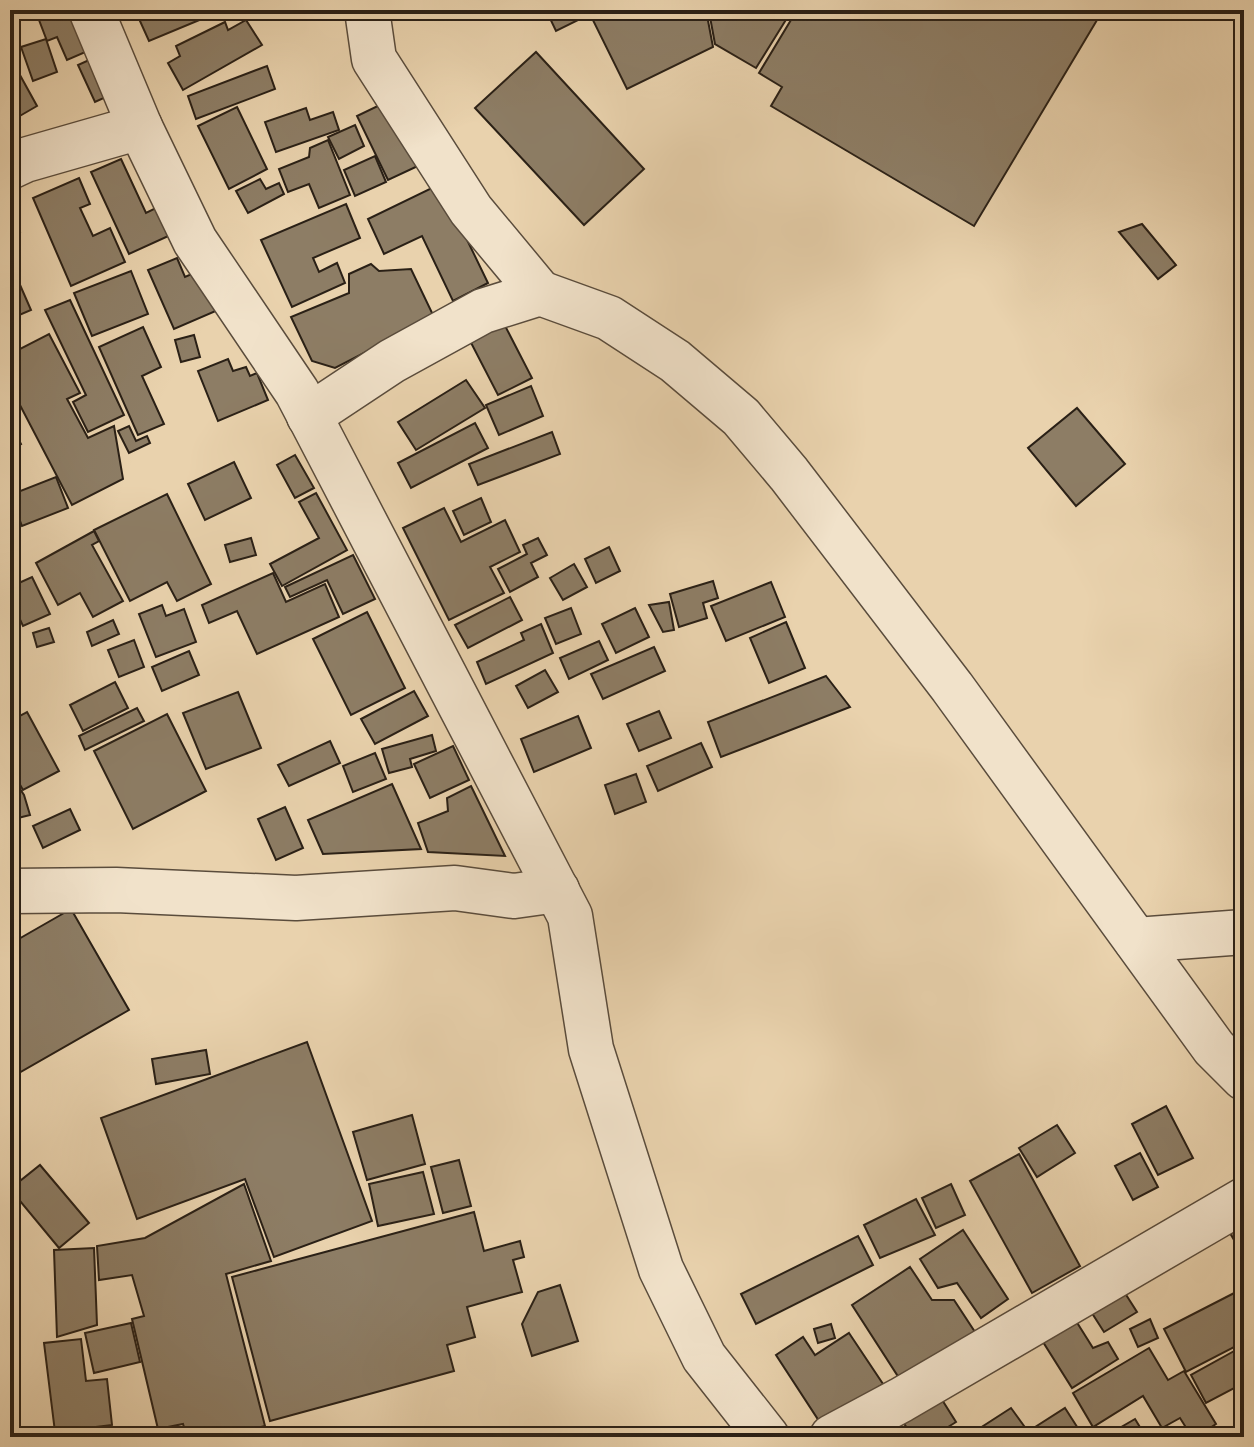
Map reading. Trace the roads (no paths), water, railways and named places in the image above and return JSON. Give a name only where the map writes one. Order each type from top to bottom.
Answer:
[{"type":"street","points":[[91,10],[140,127],[195,241],[297,392],[570,916],[591,1049],[661,1269],[704,1357],[767,1437]]},
{"type":"street","points":[[367,10],[374,59],[471,210],[540,293],[609,318],[675,361],[741,417],[789,474],[952,687],[1214,1048],[1244,1078]]},
{"type":"street","points":[[10,167],[140,127]]},
{"type":"street","points":[[309,416],[392,361],[483,311],[540,293]]},
{"type":"street","points":[[10,891],[116,890],[296,898],[455,888],[514,896],[557,890]]},
{"type":"street","points":[[1136,940],[1244,932]]},
{"type":"street","points":[[832,1437],[1244,1200]]}]
